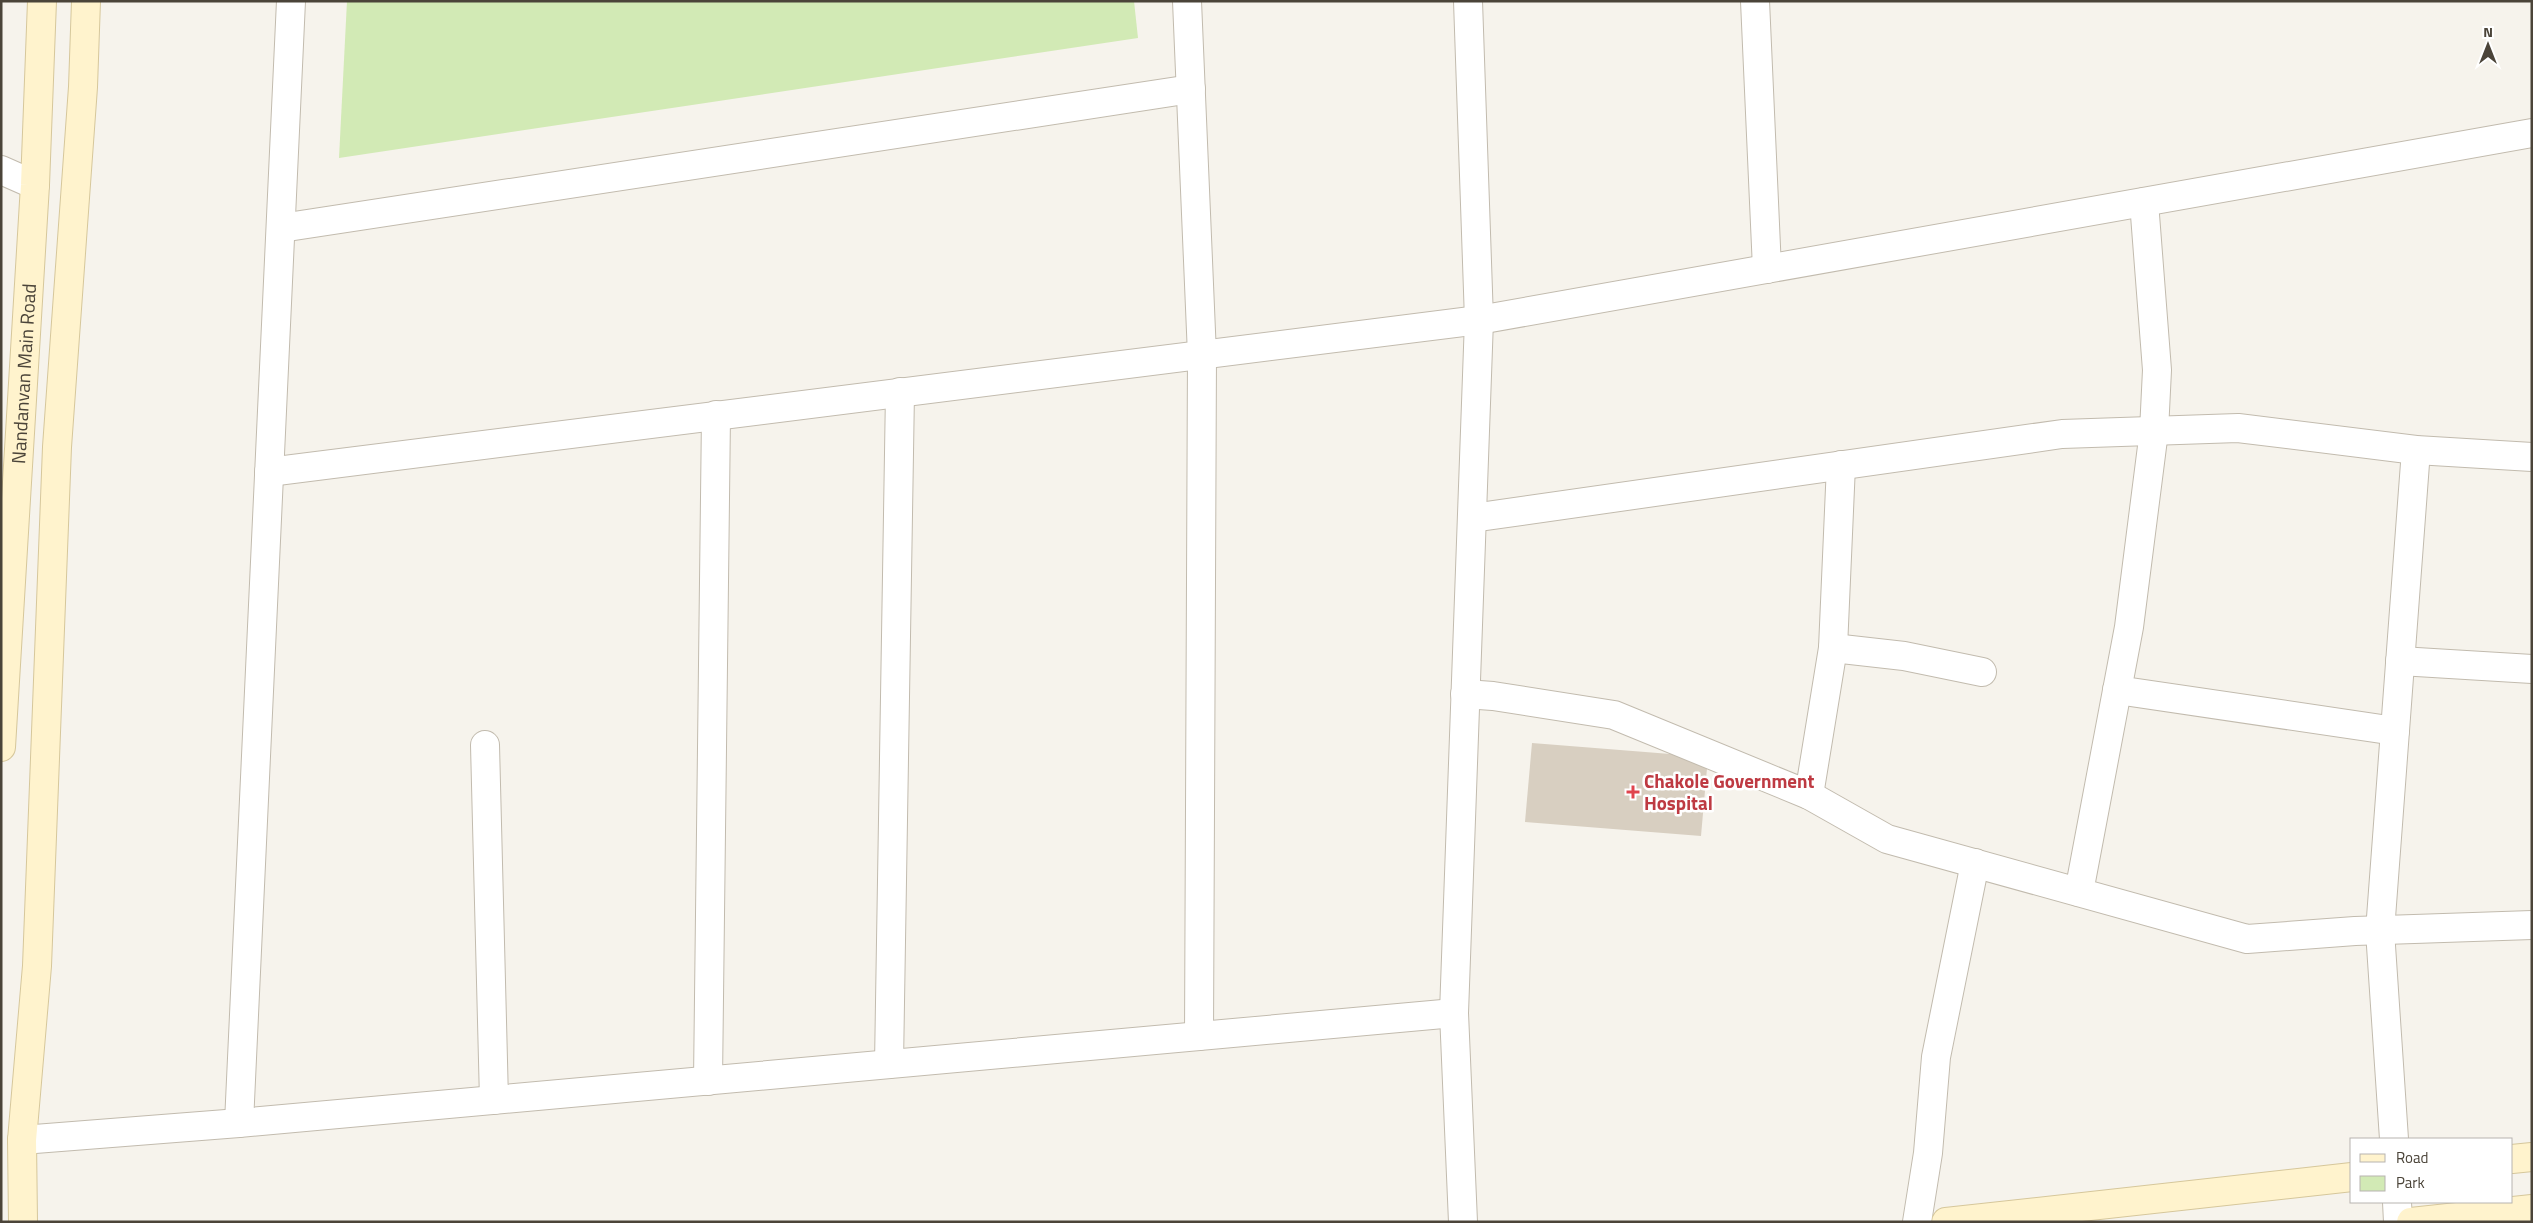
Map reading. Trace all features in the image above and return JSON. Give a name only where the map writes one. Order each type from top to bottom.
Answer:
[{"type":"main road","name":"Nandanvan Main Road","points":[[1,748],[35,185],[42,1]]},
{"type":"main road","points":[[23,1222],[22,1140],[37,966],[57,447],[83,87],[86,1]]},
{"type":"main road","points":[[2513,1159],[2532,1156]]},
{"type":"main road","points":[[1946,1222],[2350,1176]]},
{"type":"main road","points":[[2411,1222],[2532,1209]]},
{"type":"street","points":[[239,1123],[292,1]]},
{"type":"street","points":[[1187,1],[1202,355],[1199,1036]]},
{"type":"street","points":[[1463,1222],[1454,1013],[1479,320],[1468,1]]},
{"type":"street","points":[[1755,1],[1767,269]]},
{"type":"street","points":[[281,228],[1191,89]]},
{"type":"street","points":[[269,472],[1479,320],[2532,133]]},
{"type":"street","points":[[1,170],[35,185]]},
{"type":"street","points":[[2079,892],[2129,627],[2154,430],[2157,370],[2144,202]]},
{"type":"street","points":[[889,1064],[900,392]]},
{"type":"street","points":[[708,1081],[716,415]]},
{"type":"street","points":[[1472,518],[2062,434],[2238,428],[2416,450],[2532,457]]},
{"type":"street","points":[[2394,1138],[2380,931],[2416,450]]},
{"type":"street","points":[[1809,795],[1833,648],[1841,466]]},
{"type":"street","points":[[1833,648],[1904,656],[1982,672]]},
{"type":"street","points":[[2400,661],[2532,669]]},
{"type":"street","points":[[2118,690],[2395,731]]},
{"type":"street","points":[[1465,694],[1493,696],[1614,715],[1809,795],[1887,839],[2248,939],[2532,925]]},
{"type":"street","points":[[485,744],[494,1100]]},
{"type":"street","points":[[1917,1222],[1928,1152],[1936,1057],[1975,863]]},
{"type":"street","points":[[22,1140],[239,1123],[1454,1013]]},
{"type":"street","points":[[2397,1203],[2398,1222]]},
{"type":"green space","points":[[347,1],[1134,1],[1138,38],[339,158]]},
{"type":"building","points":[[1532,743],[1708,757],[1701,836],[1525,822]]},
{"type":"place","name":"Chakole Government Hospital","points":[[1633,792]]}]
